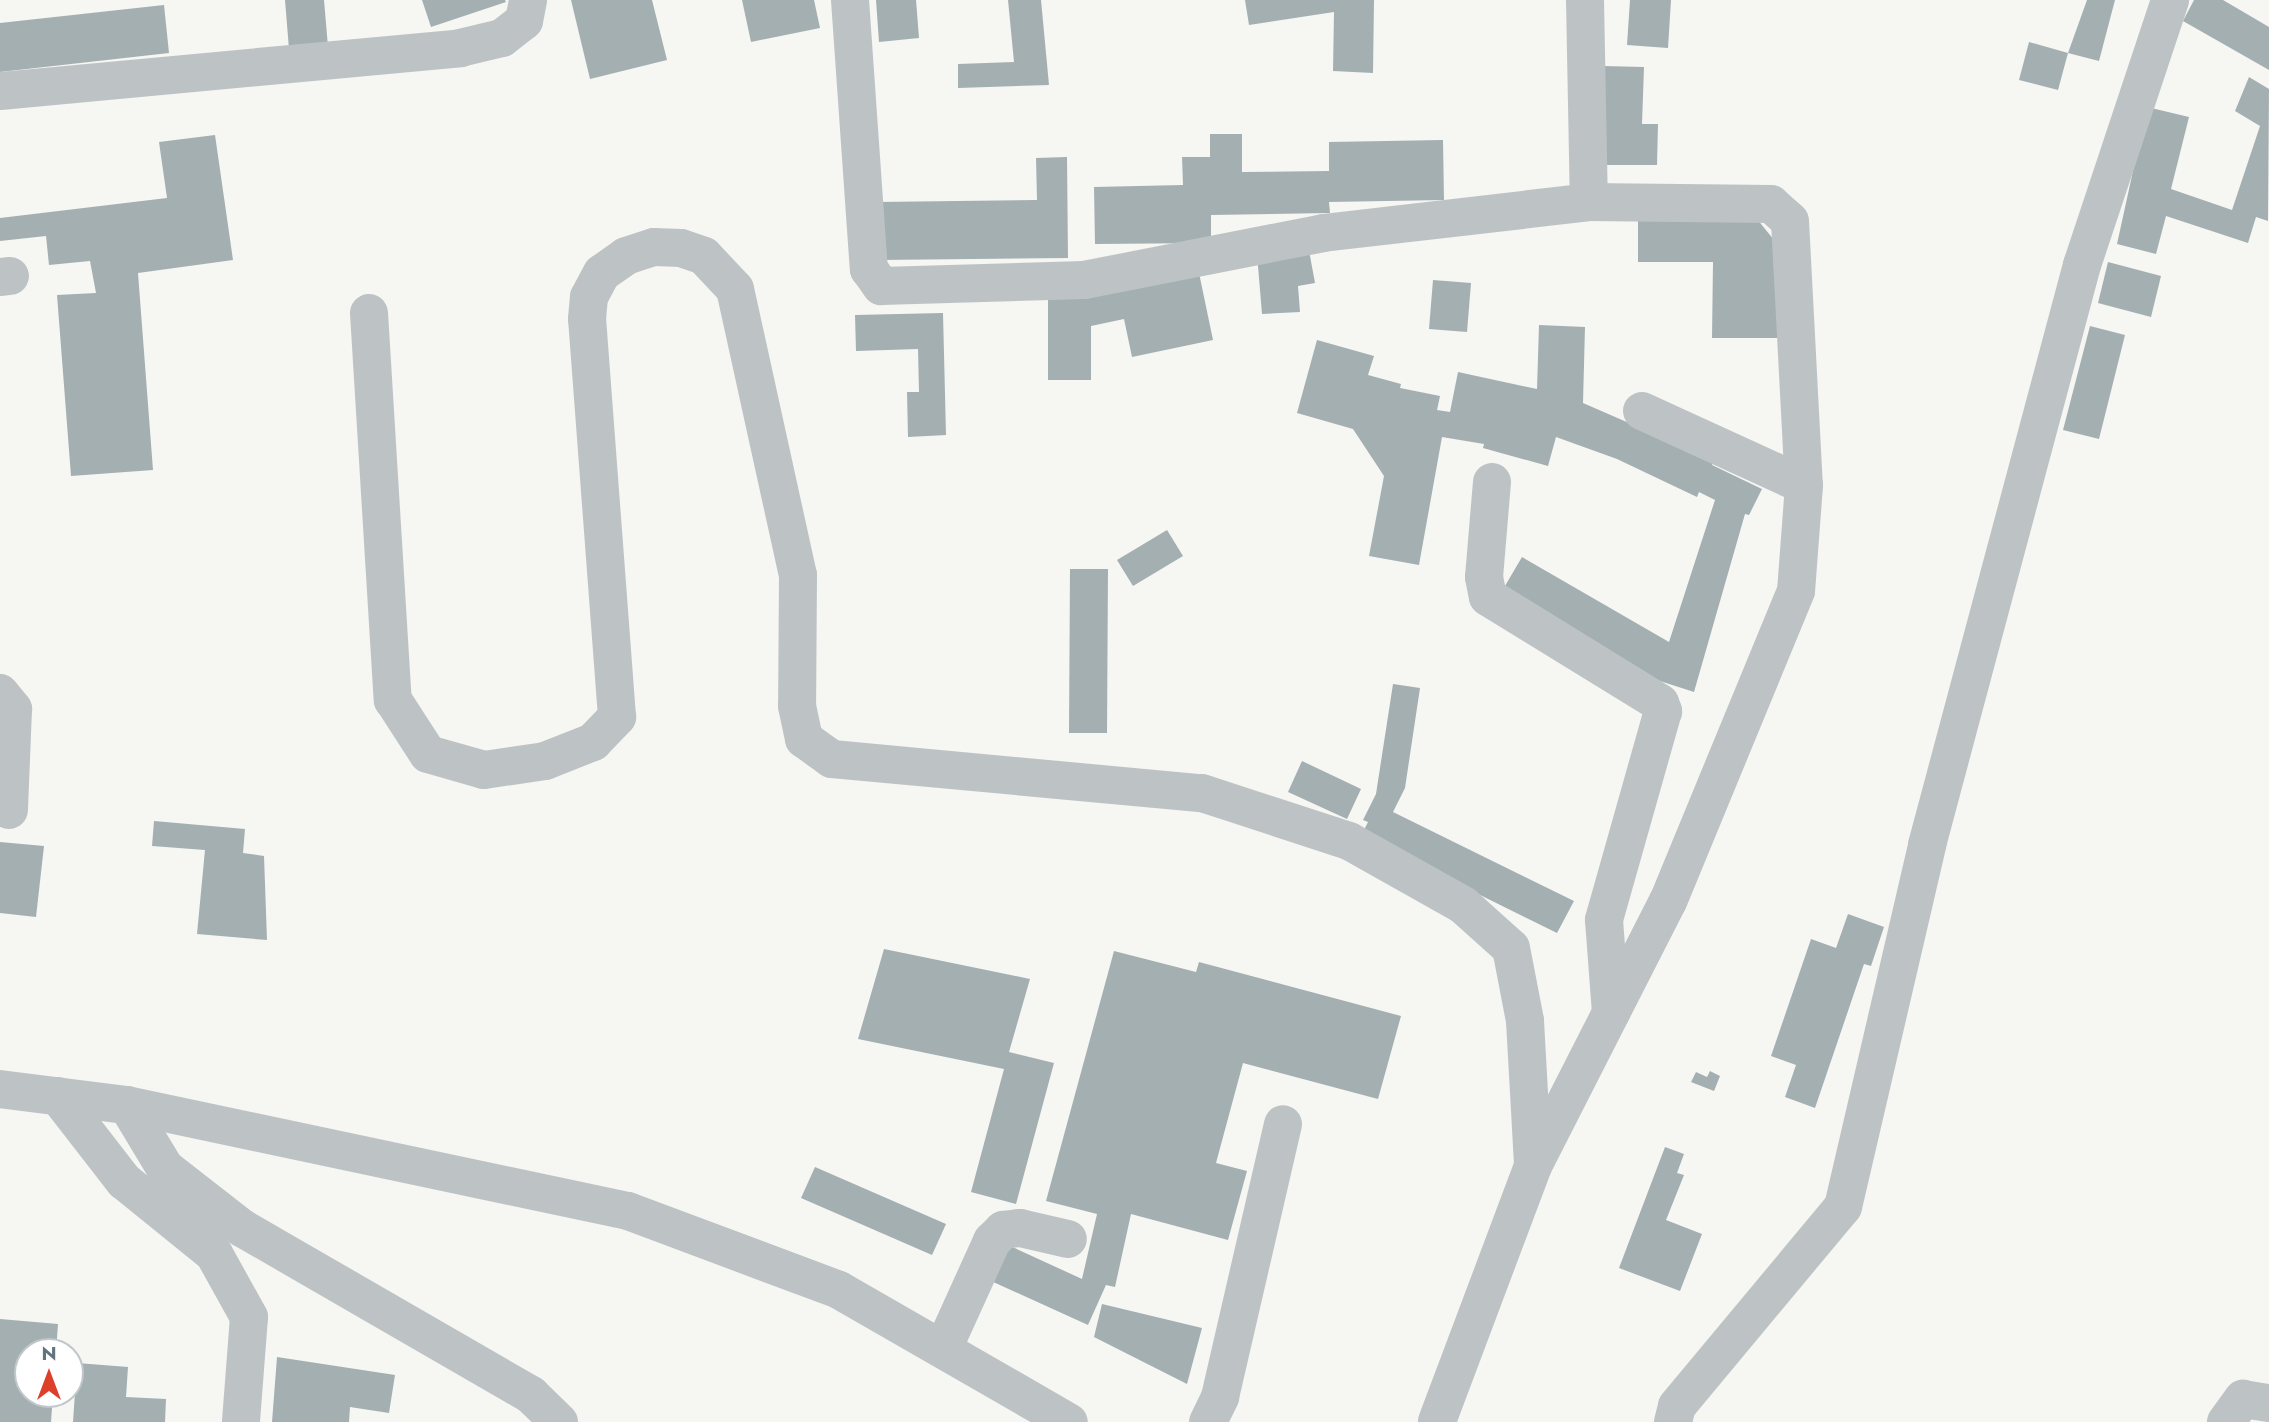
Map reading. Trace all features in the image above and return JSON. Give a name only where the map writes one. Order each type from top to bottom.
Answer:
[{"type":"street","points":[[0,91],[460,48],[502,38],[524,21],[528,0]]},
{"type":"street","points":[[850,0],[869,269],[881,286],[1084,280],[1323,233],[1589,202],[1771,204],[1790,222],[1804,485],[1796,591],[1668,901],[1533,1166],[1437,1422]]},
{"type":"street","points":[[1585,0],[1589,202]]},
{"type":"street","points":[[1673,1422],[1677,1406],[1843,1207],[1927,845],[2078,278],[2171,0]]},
{"type":"street","points":[[369,313],[393,701],[428,754],[484,770],[545,761],[593,742],[617,717],[587,318],[589,297],[602,273],[626,256],[654,247],[681,248],[704,256],[735,289],[798,575],[797,706],[804,739],[832,759],[1202,793],[1349,841],[1463,905],[1511,948],[1525,1021],[1533,1166]]},
{"type":"street","points":[[1642,411],[1804,485]]},
{"type":"street","points":[[1492,482],[1484,577],[1488,597],[1660,703],[1663,711],[1604,920],[1611,1015]]},
{"type":"street","points":[[0,693],[13,709],[9,810]]},
{"type":"street","points":[[0,1088],[127,1105],[628,1211],[839,1290],[1069,1422]]},
{"type":"street","points":[[58,1096],[124,1181],[214,1254],[220,1264],[249,1317],[241,1422]]},
{"type":"street","points":[[127,1105],[165,1168],[242,1228],[531,1395],[559,1422]]},
{"type":"street","points":[[1208,1422],[1220,1397],[1283,1124]]},
{"type":"street","points":[[943,1349],[992,1241],[1003,1230],[1020,1228],[1068,1239]]},
{"type":"street","points":[[2225,1422],[2244,1399],[2269,1404]]},
{"type":"building","points":[[285,0],[324,0],[328,47],[289,49]]},
{"type":"building","points":[[422,0],[505,0],[506,2],[431,27]]},
{"type":"building","points":[[571,0],[652,0],[667,60],[590,79]]},
{"type":"building","points":[[742,0],[814,0],[820,28],[751,42]]},
{"type":"building","points":[[876,0],[916,0],[919,38],[879,42]]},
{"type":"building","points":[[1008,0],[1041,0],[1049,85],[958,88],[958,64],[1014,62]]},
{"type":"building","points":[[1245,0],[1374,0],[1373,73],[1333,71],[1334,12],[1249,25]]},
{"type":"building","points":[[1630,0],[1671,0],[1668,48],[1627,45]]},
{"type":"building","points":[[2087,0],[2115,0],[2099,61],[2068,53]]},
{"type":"building","points":[[2194,0],[2223,0],[2269,27],[2269,70],[2183,21]]},
{"type":"building","points":[[164,5],[169,53],[0,72],[0,23]]},
{"type":"building","points":[[2029,42],[2068,53],[2058,90],[2019,80]]},
{"type":"building","points":[[1603,66],[1644,67],[1642,124],[1658,124],[1657,165],[1601,165]]},
{"type":"building","points":[[2249,77],[2269,89],[2268,221],[2256,217],[2248,243],[2166,216],[2156,254],[2117,244],[2147,107],[2189,117],[2171,189],[2232,210],[2260,126],[2235,111]]},
{"type":"building","points":[[1210,134],[1242,134],[1242,172],[1329,171],[1329,142],[1443,140],[1444,200],[1329,202],[1330,213],[1211,215],[1211,243],[1095,244],[1094,187],[1183,185],[1182,157],[1210,157]]},
{"type":"building","points":[[215,135],[233,260],[138,273],[153,470],[71,476],[57,295],[96,293],[90,261],[49,265],[46,236],[0,241],[0,218],[167,198],[159,142]]},
{"type":"building","points":[[1067,157],[1068,258],[879,260],[878,202],[1037,200],[1036,158]]},
{"type":"building","points":[[1638,218],[1757,219],[1778,245],[1777,338],[1712,338],[1713,262],[1638,262]]},
{"type":"building","points":[[1308,245],[1315,283],[1298,286],[1300,312],[1262,314],[1257,254]]},
{"type":"building","points":[[2108,262],[2161,276],[2151,317],[2098,303]]},
{"type":"building","points":[[1199,273],[1213,340],[1132,357],[1124,319],[1091,326],[1091,380],[1048,380],[1048,298]]},
{"type":"building","points":[[1433,280],[1471,283],[1467,332],[1429,329]]},
{"type":"building","points":[[943,313],[946,435],[908,437],[907,392],[919,392],[918,349],[856,351],[855,315]]},
{"type":"building","points":[[1539,325],[1585,327],[1583,403],[1714,460],[1712,465],[1762,489],[1749,515],[1745,514],[1694,692],[1632,672],[1502,591],[1522,557],[1669,642],[1715,500],[1699,492],[1697,497],[1617,459],[1556,437],[1548,466],[1483,448],[1484,444],[1442,437],[1419,565],[1369,556],[1384,476],[1353,429],[1297,413],[1317,340],[1374,356],[1368,375],[1401,384],[1400,388],[1440,396],[1437,410],[1450,412],[1458,372],[1537,389]]},
{"type":"building","points":[[2090,326],[2125,335],[2099,439],[2063,430]]},
{"type":"building","points":[[1167,530],[1183,556],[1133,586],[1117,560]]},
{"type":"building","points":[[1070,569],[1108,569],[1107,733],[1069,733]]},
{"type":"building","points":[[1393,684],[1420,688],[1405,788],[1393,812],[1574,901],[1557,933],[1361,836],[1368,822],[1363,820],[1376,794]]},
{"type":"building","points":[[1302,761],[1361,789],[1347,819],[1288,792]]},
{"type":"building","points":[[154,821],[245,829],[243,853],[264,856],[267,940],[197,934],[205,850],[152,846]]},
{"type":"building","points":[[0,842],[44,846],[36,917],[0,913]]},
{"type":"building","points":[[1848,914],[1884,927],[1871,966],[1864,964],[1815,1108],[1785,1097],[1796,1065],[1771,1056],[1811,939],[1836,948]]},
{"type":"building","points":[[884,949],[1030,979],[1009,1052],[1054,1063],[1016,1204],[971,1192],[1004,1069],[858,1039]]},
{"type":"building","points":[[1114,951],[1196,972],[1199,962],[1401,1016],[1378,1099],[1243,1063],[1216,1163],[1247,1171],[1228,1240],[1131,1214],[1115,1287],[1106,1285],[1088,1325],[991,1281],[1008,1245],[1082,1279],[1097,1214],[1046,1201]]},
{"type":"building","points":[[1710,1071],[1720,1076],[1714,1091],[1691,1082],[1696,1072],[1707,1077]]},
{"type":"building","points":[[1665,1147],[1684,1154],[1677,1173],[1684,1175],[1666,1220],[1702,1234],[1680,1291],[1619,1268]]},
{"type":"building","points":[[815,1167],[946,1224],[932,1255],[801,1198]]},
{"type":"building","points":[[1102,1304],[1202,1328],[1187,1384],[1094,1337]]},
{"type":"building","points":[[0,1319],[58,1324],[57,1338],[14,1338],[14,1408],[52,1408],[51,1422],[0,1422]]},
{"type":"building","points":[[277,1357],[395,1375],[389,1413],[350,1407],[349,1422],[272,1422]]},
{"type":"building","points":[[84,1364],[128,1367],[126,1397],[166,1399],[165,1422],[73,1422],[74,1408],[84,1408]]}]
